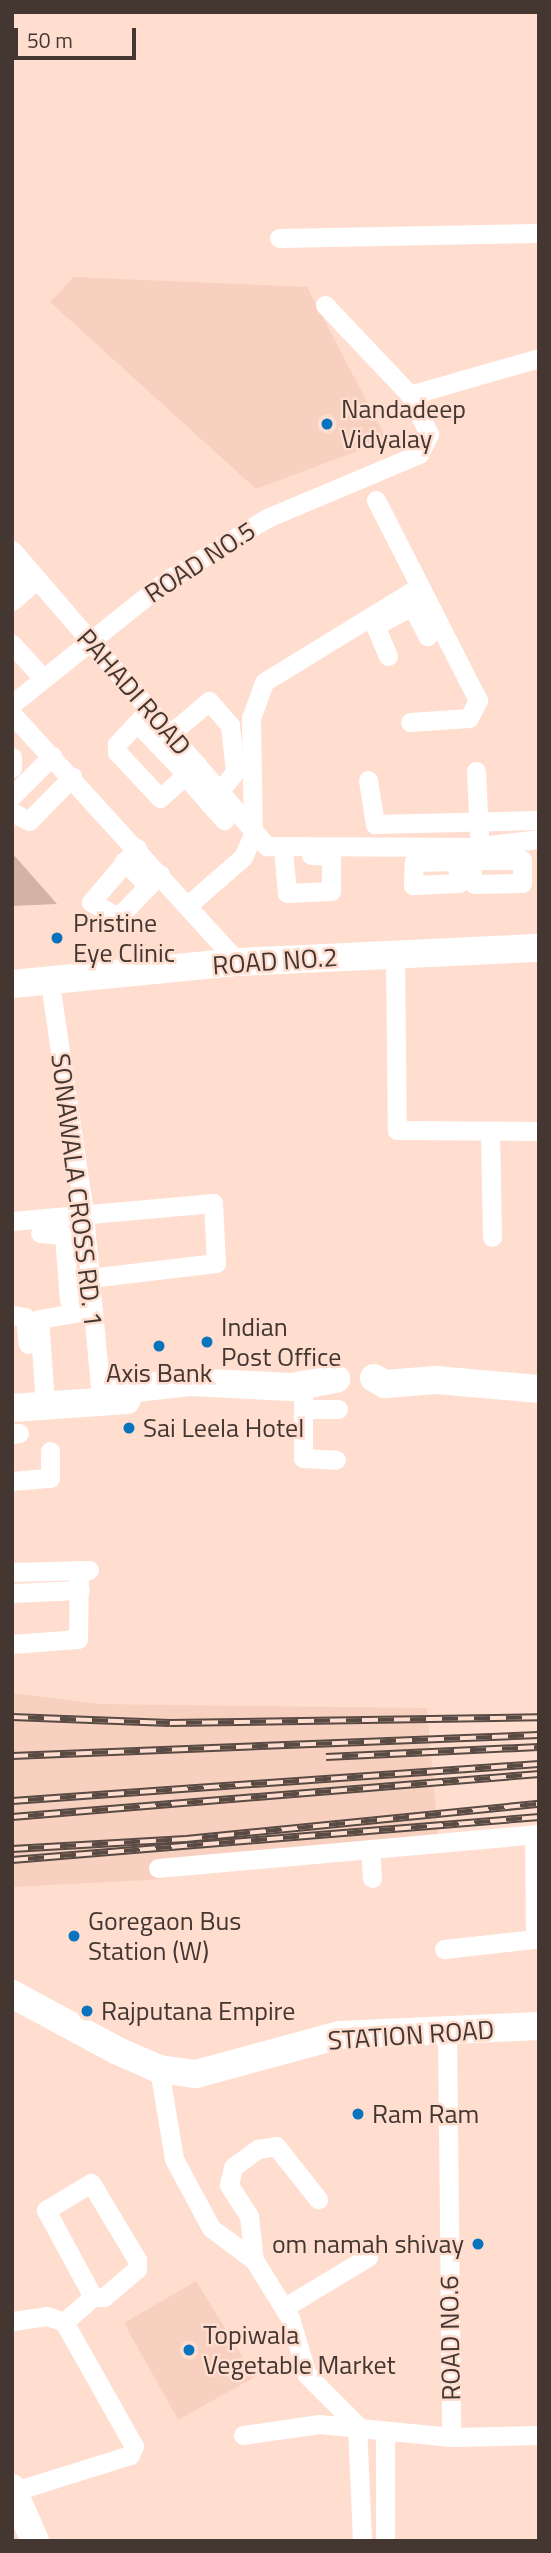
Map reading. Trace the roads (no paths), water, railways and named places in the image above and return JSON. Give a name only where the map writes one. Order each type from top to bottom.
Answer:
[{"type":"street","points":[[279,238],[539,233]]},
{"type":"street","points":[[325,305],[410,395],[539,358]]},
{"type":"street","name":"ROAD NO.5","points":[[12,704],[39,674],[267,517],[410,458],[425,447],[429,434],[410,395]]},
{"type":"street","points":[[376,500],[419,597],[478,709],[469,718],[410,722]]},
{"type":"street","name":"PAHADI ROAD","points":[[12,550],[25,589],[88,640],[143,716],[174,731],[197,770],[220,793],[253,835]]},
{"type":"street","points":[[12,571],[25,589]]},
{"type":"street","points":[[419,597],[427,636]]},
{"type":"street","points":[[388,656],[375,626],[419,597]]},
{"type":"street","points":[[188,905],[243,857],[253,835],[250,726],[264,682],[419,597]]},
{"type":"street","points":[[12,644],[39,674],[12,691]]},
{"type":"street","points":[[174,731],[212,702],[231,729],[236,769],[220,793],[223,820]]},
{"type":"street","points":[[12,714],[47,761],[154,880],[188,905],[238,962]]},
{"type":"street","points":[[143,716],[197,770],[164,798],[157,796],[116,750],[143,716]]},
{"type":"street","points":[[12,757],[12,768]]},
{"type":"street","points":[[12,796],[47,761]]},
{"type":"street","points":[[474,851],[478,822],[476,771]]},
{"type":"street","points":[[368,780],[370,822],[478,822],[537,830]]},
{"type":"street","points":[[12,812],[29,821],[67,782]]},
{"type":"street","points":[[405,824],[406,848]]},
{"type":"street","points":[[253,835],[284,852],[406,848],[449,854],[474,851],[537,830]]},
{"type":"street","points":[[284,852],[287,894],[331,891],[331,856],[323,852]]},
{"type":"street","points":[[131,854],[91,902],[118,917],[154,880]]},
{"type":"street","name":"ROAD NO.2","points":[[12,984],[50,983],[238,962],[539,948]]},
{"type":"street","points":[[395,954],[397,1130],[539,1131]]},
{"type":"street","name":"SONAWALA CROSS RD. 1","points":[[50,983],[84,1214],[92,1304],[105,1397]]},
{"type":"street","points":[[490,1132],[492,1237]]},
{"type":"street","points":[[12,1221],[207,1201],[215,1206],[216,1263],[90,1278]]},
{"type":"street","points":[[40,1233],[64,1235],[69,1300]]},
{"type":"street","points":[[45,1301],[69,1300],[92,1304]]},
{"type":"street","points":[[24,1417],[39,1319],[92,1304]]},
{"type":"street","points":[[12,1315],[26,1320],[24,1417]]},
{"type":"street","points":[[336,1460],[303,1458],[296,1393],[291,1376],[336,1379],[426,1374],[436,1380],[539,1389]]},
{"type":"street","points":[[24,1417],[105,1397],[118,1390],[190,1382],[202,1387],[296,1393],[338,1409]]},
{"type":"street","points":[[12,1482],[50,1478],[50,1451]]},
{"type":"street","points":[[12,1572],[84,1570],[80,1590],[78,1639],[12,1644]]},
{"type":"street","points":[[12,1593],[80,1590]]},
{"type":"street","points":[[158,1868],[537,1834],[536,1939],[444,1949]]},
{"type":"street","points":[[370,1849],[372,1878]]},
{"type":"street","name":"STATION ROAD","points":[[12,1994],[159,2069],[196,2074],[340,2035],[539,2026]]},
{"type":"street","name":"ROAD NO.6","points":[[447,2030],[452,2437]]},
{"type":"street","points":[[159,2069],[174,2159],[211,2228],[254,2260],[285,2307],[307,2375],[357,2425],[362,2541]]},
{"type":"street","points":[[254,2260],[249,2216],[229,2185],[233,2167],[258,2149],[276,2146],[318,2199]]},
{"type":"street","points":[[64,2322],[93,2297],[104,2297],[137,2269],[137,2260],[90,2183],[46,2210],[44,2218],[93,2297]]},
{"type":"street","points":[[285,2307],[368,2257]]},
{"type":"street","points":[[12,2321],[47,2316],[64,2322],[134,2446],[130,2455],[14,2490],[35,2541]]},
{"type":"street","points":[[243,2435],[357,2425],[385,2431],[452,2437],[539,2435]]},
{"type":"street","points":[[385,2431],[385,2541]]},
{"type":"railway","points":[[12,1717],[170,1723],[539,1717]]},
{"type":"railway","points":[[12,1756],[539,1735]]},
{"type":"railway","points":[[326,1757],[539,1747]]},
{"type":"railway","points":[[12,1801],[539,1764]]},
{"type":"railway","points":[[12,1817],[539,1774]]},
{"type":"railway","points":[[12,1849],[186,1839],[539,1804]]},
{"type":"railway","points":[[12,1860],[539,1817]]},
{"type":"place","name":"Nandadeep Vidyalay","points":[[327,424]]},
{"type":"place","name":"Pristine Eye Clinic","points":[[57,938]]},
{"type":"place","name":"Indian Post Office","points":[[207,1342]]},
{"type":"place","name":"Axis Bank","points":[[159,1346]]},
{"type":"place","name":"Sai Leela Hotel","points":[[129,1428]]},
{"type":"place","name":"Goregaon Bus Station (W)","points":[[74,1936]]},
{"type":"place","name":"Rajputana Empire","points":[[87,2011]]},
{"type":"place","name":"Ram Ram","points":[[358,2114]]},
{"type":"place","name":"om namah shivay","points":[[478,2244]]},
{"type":"place","name":"Topiwala Vegetable Market","points":[[189,2350]]}]
